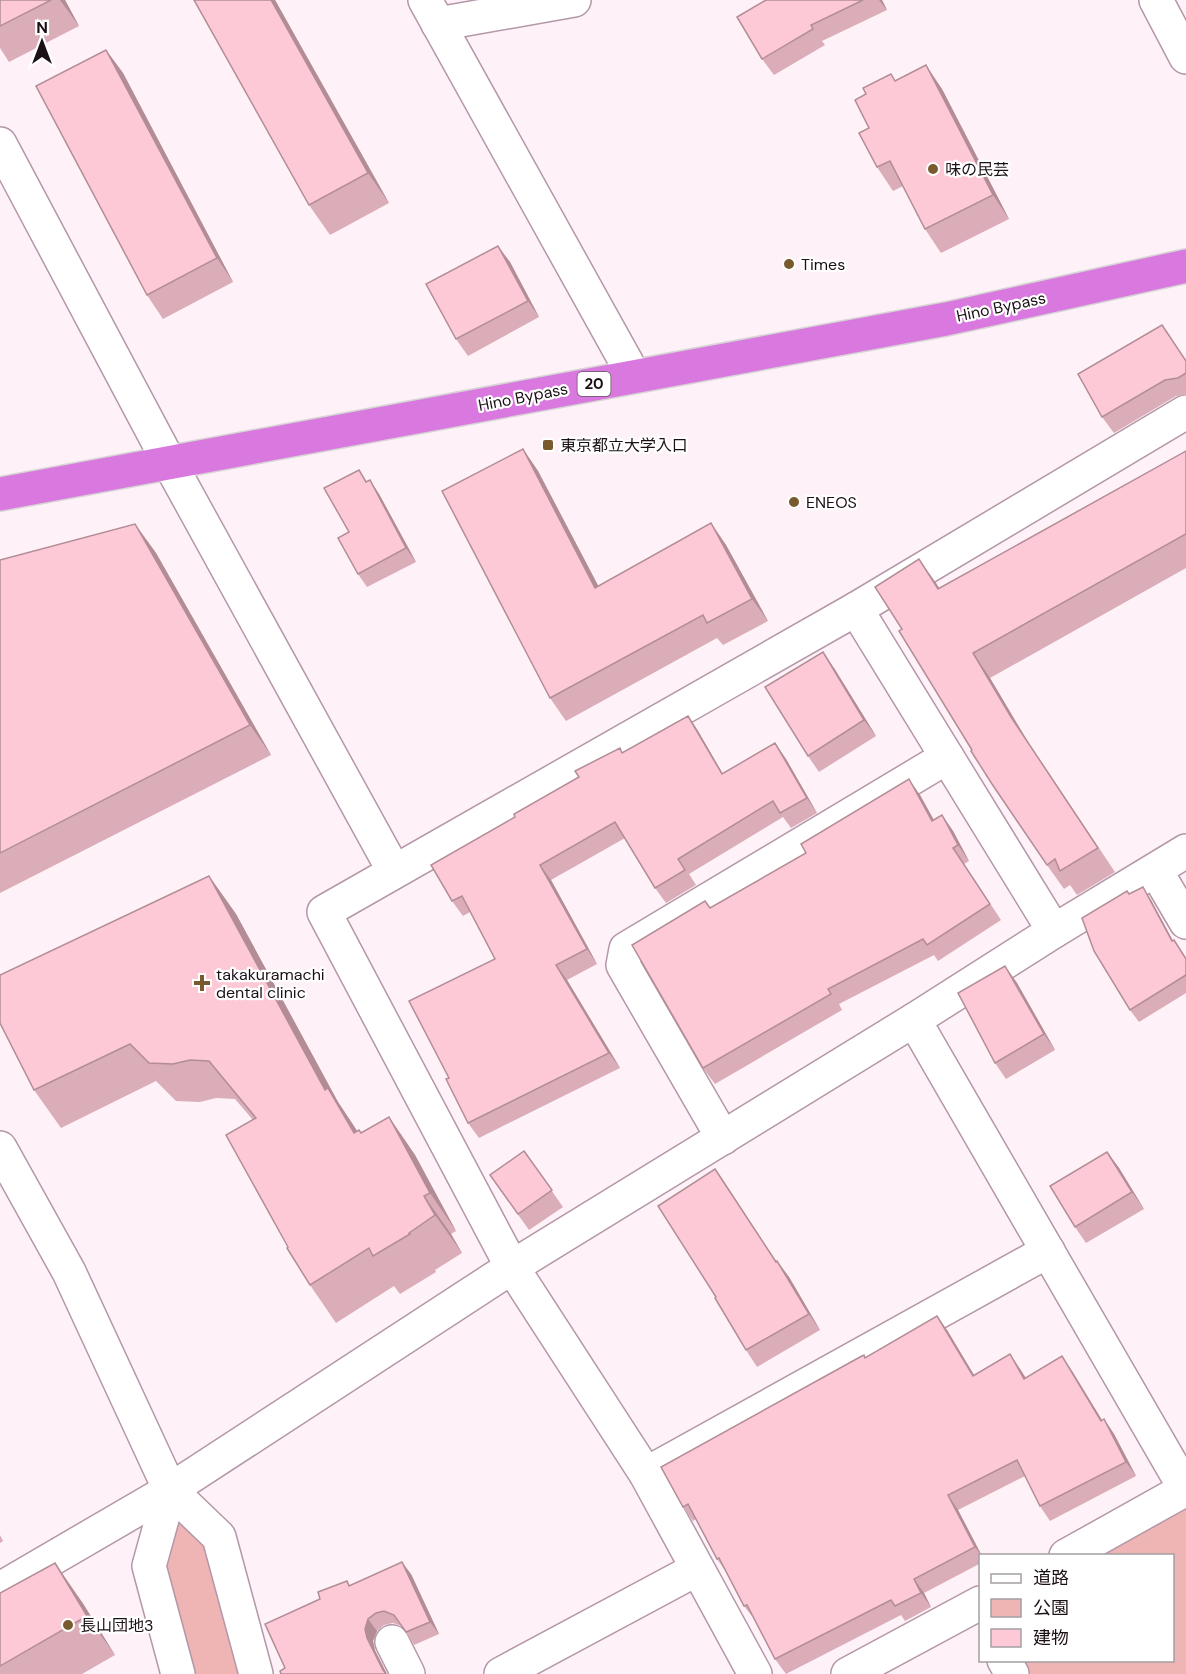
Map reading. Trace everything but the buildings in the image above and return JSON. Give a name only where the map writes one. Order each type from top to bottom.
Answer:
[{"type":"highway","name":"Hino Bypass","points":[[0,494],[946,319],[1186,266]]},
{"type":"street","points":[[574,0],[431,12],[634,376]]},
{"type":"street","points":[[1156,0],[1186,57]]},
{"type":"street","points":[[0,144],[170,464],[394,871]]},
{"type":"street","points":[[755,1674],[646,1474],[512,1267],[324,912],[856,609],[1186,412]]},
{"type":"street","points":[[856,609],[1054,931]]},
{"type":"street","points":[[723,1138],[623,965],[626,949],[947,757]]},
{"type":"street","points":[[0,1589],[170,1490],[512,1267],[1186,851]]},
{"type":"street","points":[[1156,871],[1186,922]]},
{"type":"street","points":[[914,1020],[1186,1489],[1070,1554]]},
{"type":"street","points":[[0,1148],[69,1272],[170,1490],[219,1537],[256,1674]]},
{"type":"street","points":[[646,1474],[1048,1251]]},
{"type":"street","points":[[170,1490],[149,1566],[178,1674]]},
{"type":"street","points":[[501,1674],[697,1569]]},
{"type":"street","points":[[848,1674],[978,1612]]},
{"type":"street","points":[[392,1642],[408,1674]]},
{"type":"green space","points":[[170,1490],[219,1537],[256,1674],[178,1674],[149,1566]]},
{"type":"green space","points":[[1186,1490],[1186,1674],[1012,1674],[1005,1662],[1174,1662],[1174,1554],[1068,1554]]},
{"type":"place","name":"味の民芸","points":[[933,169]]},
{"type":"place","name":"Times","points":[[789,264]]},
{"type":"place","name":"東京都立大学入口","points":[[548,445]]},
{"type":"place","name":"ENEOS","points":[[794,502]]},
{"type":"place","name":"takakuramachi dental clinic","points":[[202,983]]},
{"type":"place","name":"長山団地3","points":[[68,1625]]}]
